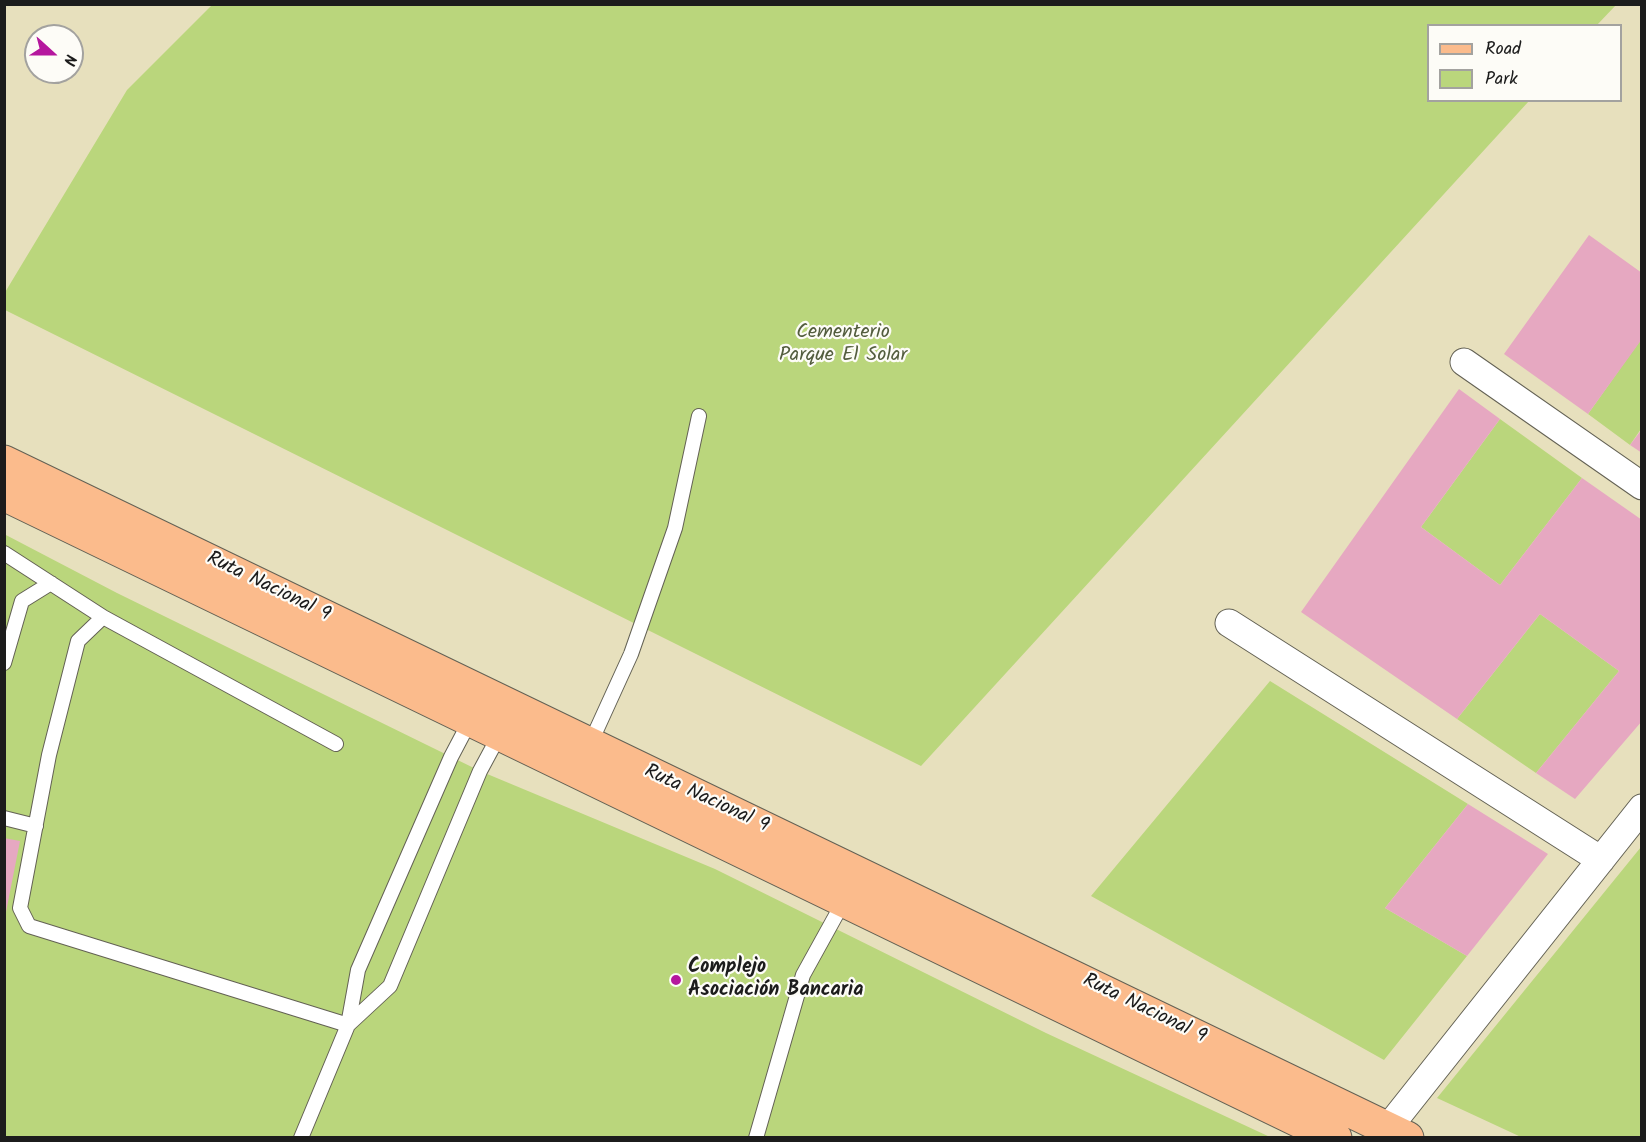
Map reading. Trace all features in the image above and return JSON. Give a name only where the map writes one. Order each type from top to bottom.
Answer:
[{"type":"main road","name":"Ruta Nacional 9","points":[[4,462],[1398,1133]]},
{"type":"main road","name":"Ruta Nacional 9","points":[[4,494],[501,732],[1335,1137]]},
{"type":"street","points":[[1464,362],[1641,486]]},
{"type":"street","points":[[1229,623],[1601,861]]},
{"type":"street","points":[[1398,1133],[1641,808]]},
{"type":"lane","points":[[590,744],[632,654],[675,528],[699,416]]},
{"type":"lane","points":[[4,553],[103,617],[336,744]]},
{"type":"lane","points":[[4,663],[22,601],[51,583]]},
{"type":"lane","points":[[103,617],[78,641],[49,755],[20,908],[29,926],[348,1025]]},
{"type":"lane","points":[[301,1137],[348,1025],[358,970],[451,757],[471,719]]},
{"type":"lane","points":[[348,1025],[390,986],[480,771],[501,732]]},
{"type":"lane","points":[[4,818],[36,826]]},
{"type":"lane","points":[[756,1137],[803,975],[845,899]]},
{"type":"green space","name":"Cementerio Parque El Solar","points":[[212,5],[1616,5],[1598,24],[1427,24],[1427,102],[1528,102],[921,766],[5,310],[4,294],[127,90]]},
{"type":"green space","points":[[1641,339],[1641,429],[1630,445],[1588,414]]},
{"type":"green space","points":[[1500,419],[1582,478],[1500,585],[1421,527]]},
{"type":"green space","points":[[4,534],[117,593],[480,771],[715,869],[1046,1033],[1270,1137],[5,1137]]},
{"type":"green space","points":[[1540,614],[1619,671],[1536,773],[1457,719]]},
{"type":"green space","points":[[1270,681],[1468,804],[1385,908],[1467,956],[1384,1060],[1091,896]]},
{"type":"green space","points":[[1641,847],[1641,1137],[1521,1137],[1437,1098]]},
{"type":"building","points":[[1589,235],[1642,273],[1642,339],[1588,414],[1504,354]]},
{"type":"building","points":[[1459,389],[1500,419],[1421,527],[1500,585],[1582,478],[1642,520],[1642,721],[1575,799],[1536,773],[1619,671],[1540,614],[1457,719],[1301,612]]},
{"type":"building","points":[[1642,429],[1642,453],[1630,445]]},
{"type":"building","points":[[1468,804],[1548,854],[1467,956],[1385,908]]},
{"type":"building","points":[[4,838],[20,841],[6,912],[4,911]]},
{"type":"place","name":"Complejo Asociación Bancaria","points":[[676,980]]}]
